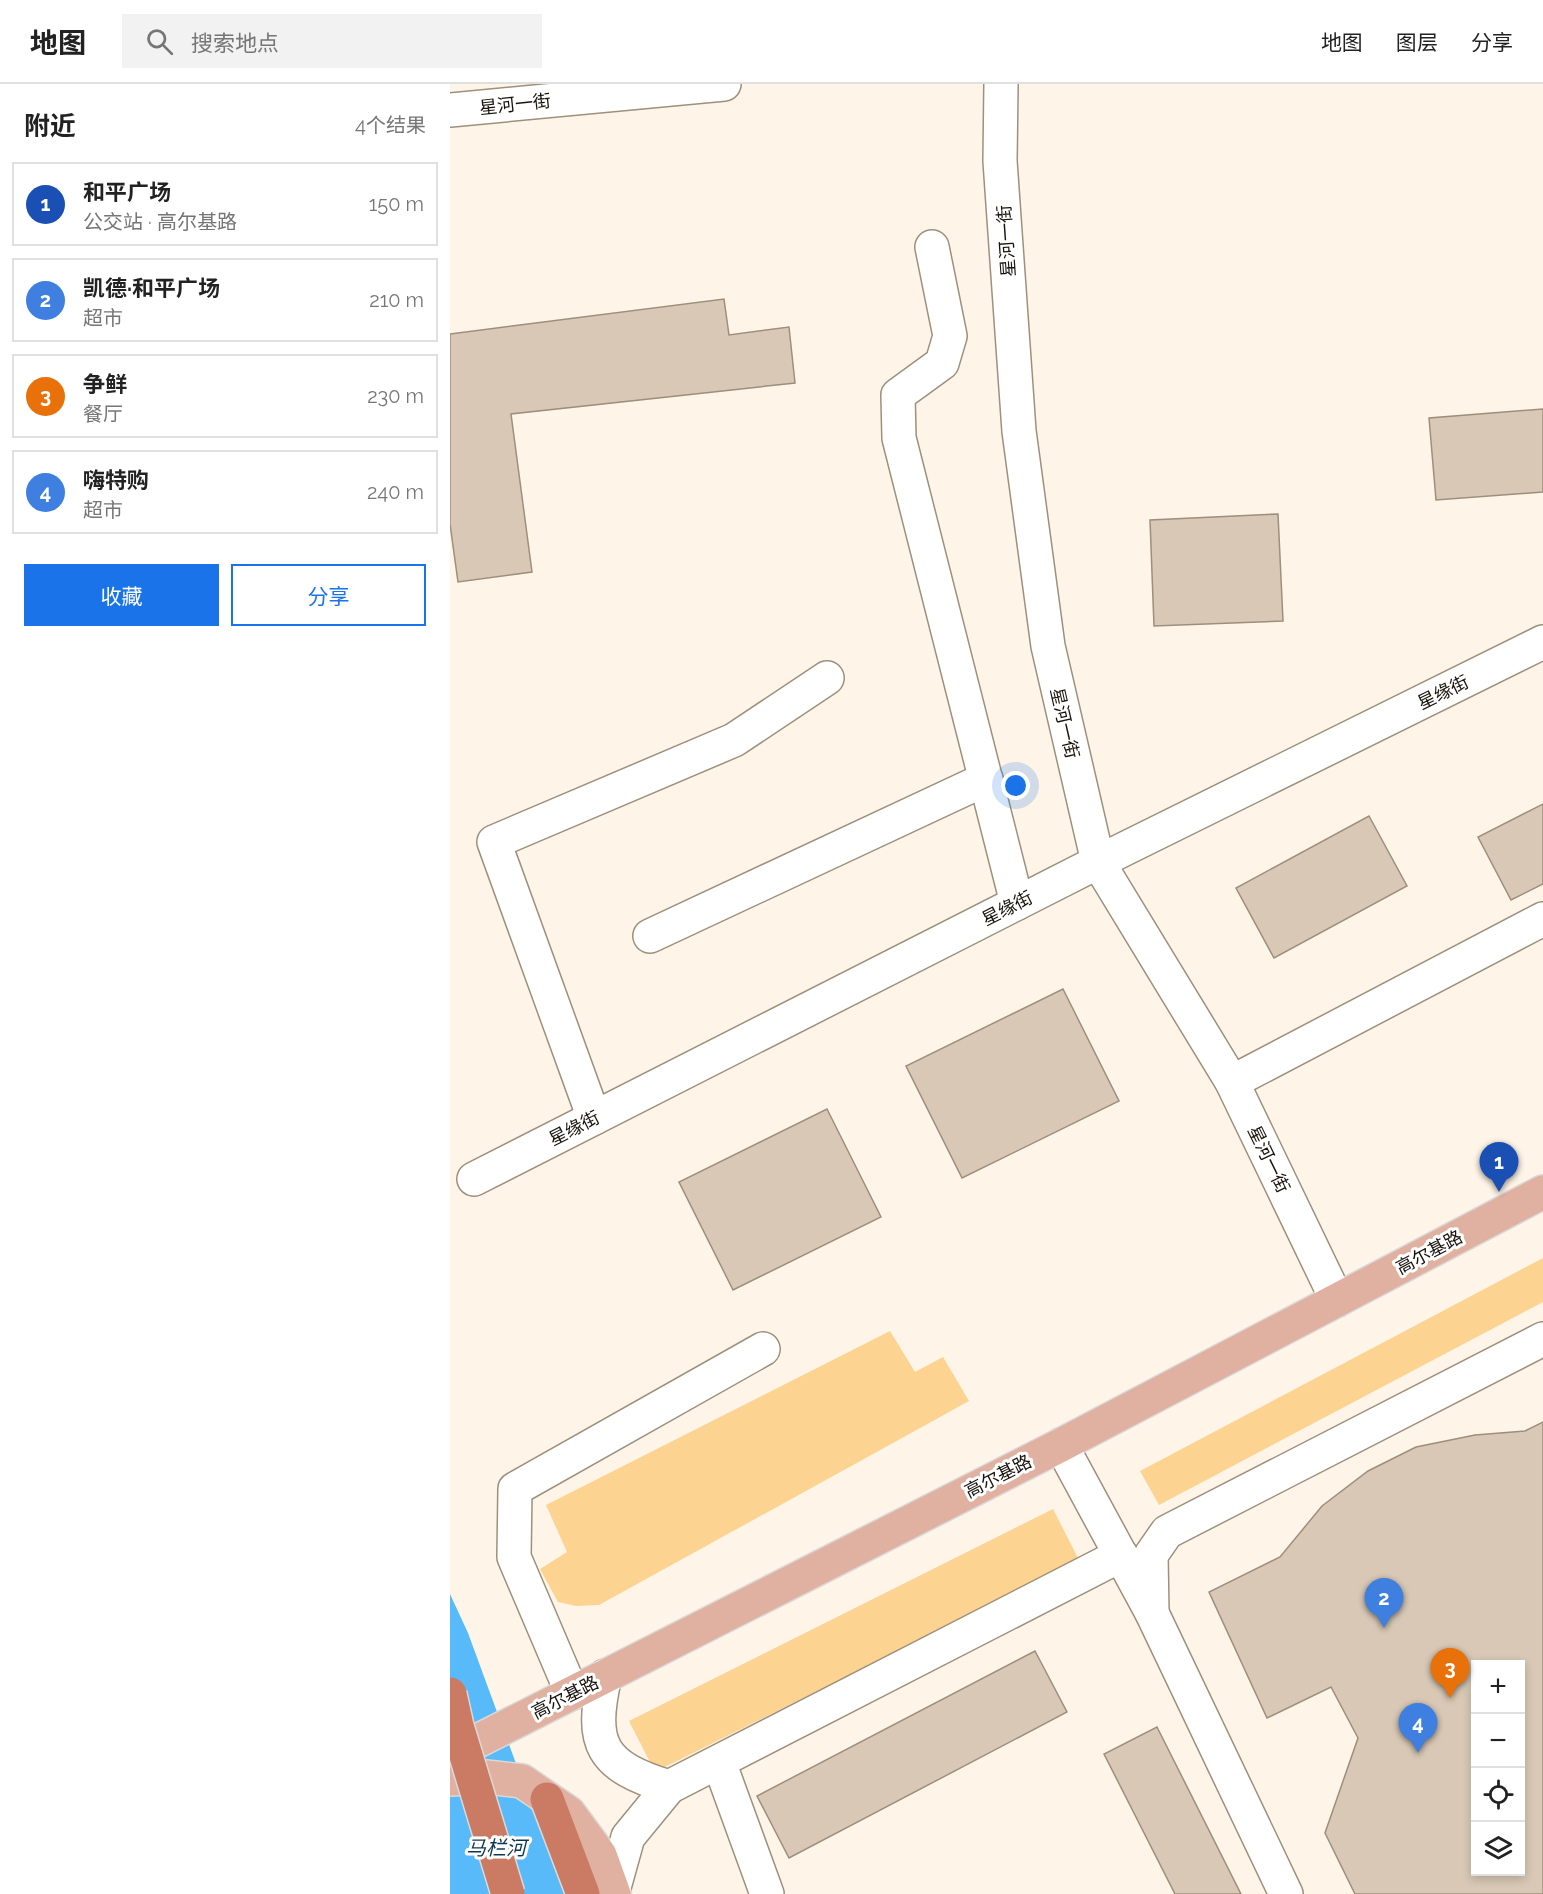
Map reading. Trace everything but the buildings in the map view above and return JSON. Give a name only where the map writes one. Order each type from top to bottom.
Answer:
[{"type":"highway","points":[[450,1694],[457,1726],[508,1894]]},
{"type":"highway","points":[[450,1754],[493,1894]]},
{"type":"highway","points":[[547,1799],[604,1893]]},
{"type":"main road","name":"高尔基路","points":[[450,1754],[1060,1445],[1543,1192]]},
{"type":"main road","points":[[450,1779],[486,1777],[522,1782],[547,1799]]},
{"type":"street","name":"星河一街","points":[[450,110],[724,84]]},
{"type":"street","name":"星河一街","points":[[1001,84],[1000,161],[1019,431],[1048,646],[1098,862],[1232,1082],[1337,1300]]},
{"type":"street","points":[[932,247],[950,336],[942,363],[898,395],[899,438],[1017,903]]},
{"type":"street","name":"星缘街","points":[[474,1179],[1098,862],[1543,642]]},
{"type":"street","points":[[594,1118],[494,842],[735,740],[827,678]]},
{"type":"street","points":[[650,936],[986,779]]},
{"type":"street","points":[[1232,1082],[1543,919]]},
{"type":"street","points":[[1152,1613],[1151,1555],[1167,1532],[1543,1339]]},
{"type":"street","points":[[564,1697],[514,1557],[515,1489],[763,1349]]},
{"type":"street","points":[[1060,1445],[1152,1613],[1286,1894]]},
{"type":"street","points":[[604,1893],[628,1838],[669,1787],[1121,1555]]},
{"type":"street","points":[[605,1676],[597,1710],[599,1736],[618,1767],[639,1778],[669,1787]]},
{"type":"street","points":[[719,1762],[767,1894]]},
{"type":"shaded area","points":[[1543,1258],[1543,1302],[1159,1505],[1140,1471]]},
{"type":"shaded area","points":[[890,1331],[915,1372],[943,1357],[969,1401],[599,1605],[576,1606],[558,1602],[540,1569],[567,1552],[546,1505]]},
{"type":"shaded area","points":[[1053,1509],[1079,1560],[655,1772],[629,1721]]},
{"type":"water","name":"马栏河","points":[[450,1594],[468,1633],[564,1894],[450,1894]]},
{"type":"place","name":"和平广场","points":[[1499,1192]]},
{"type":"place","name":"凯德·和平广场","points":[[1384,1628]]},
{"type":"place","name":"争鲜","points":[[1450,1698]]},
{"type":"place","name":"嗨特购","points":[[1418,1753]]}]
